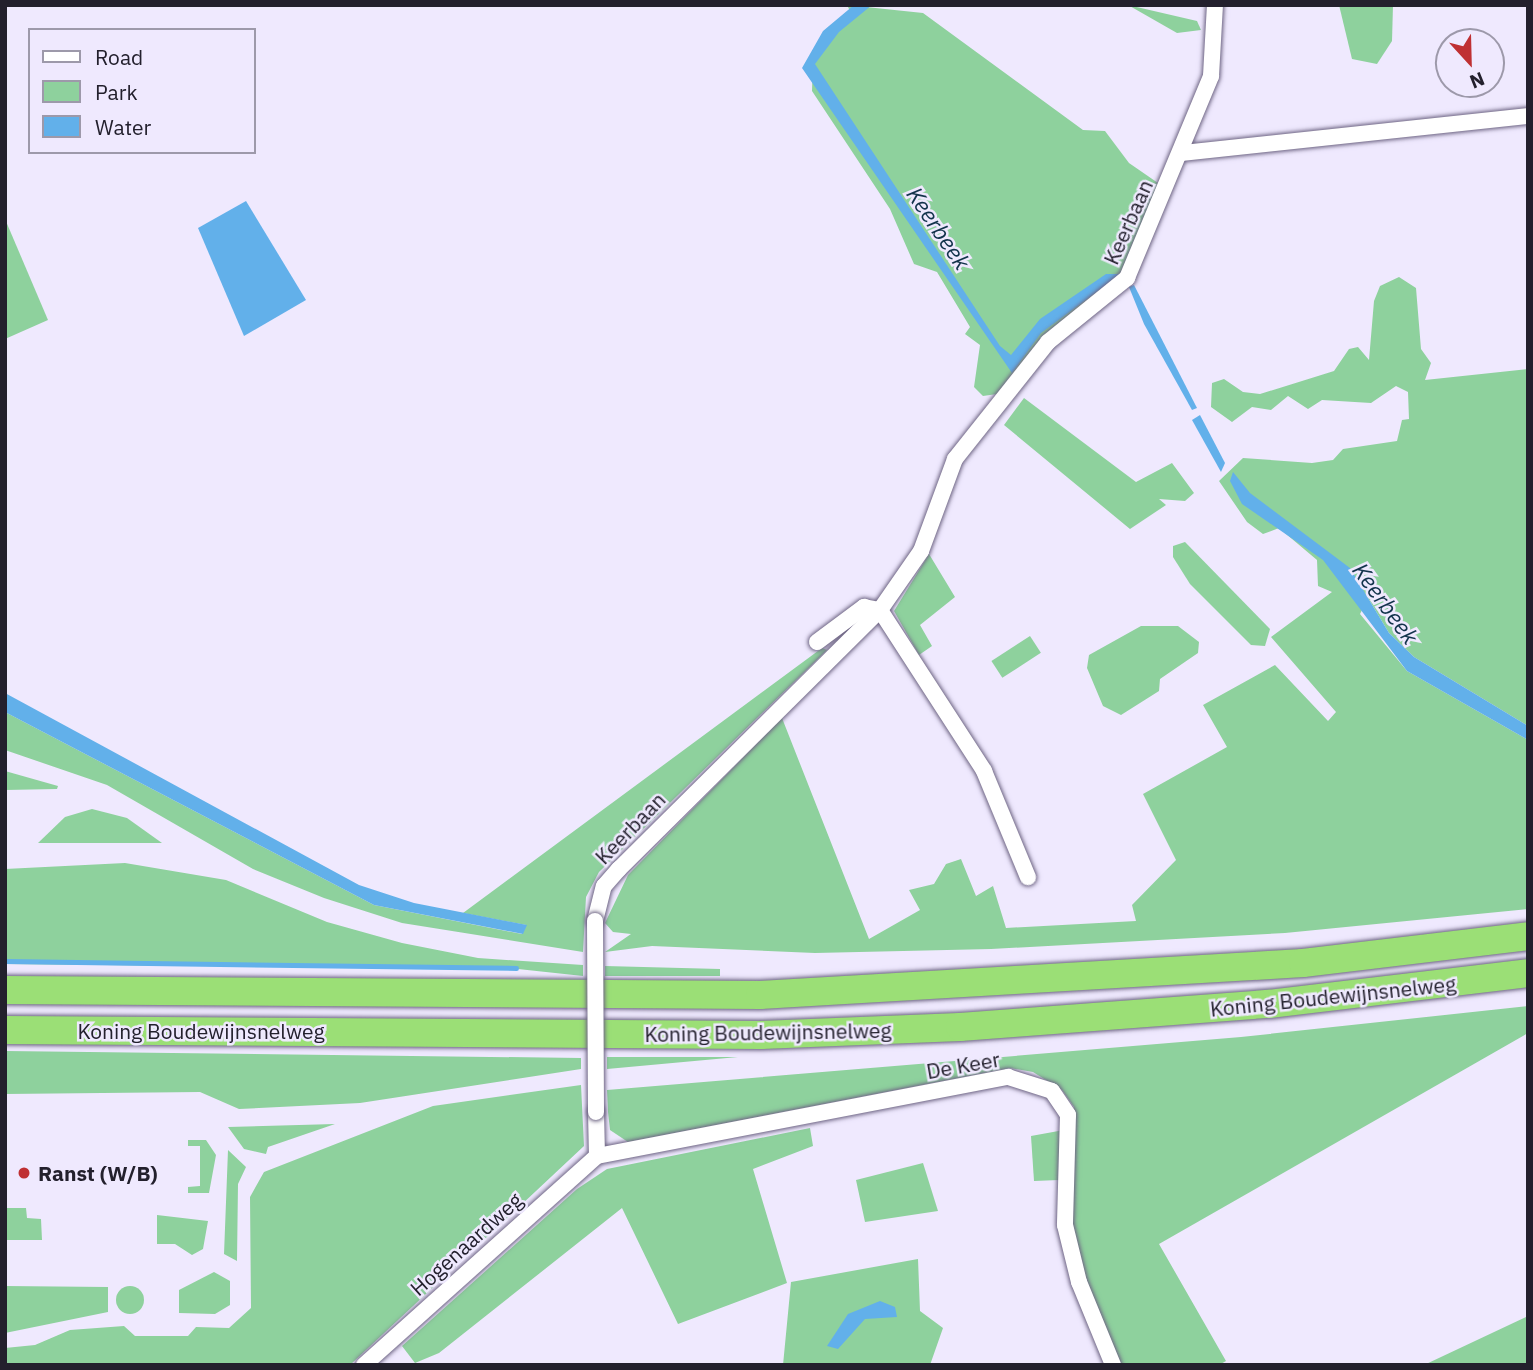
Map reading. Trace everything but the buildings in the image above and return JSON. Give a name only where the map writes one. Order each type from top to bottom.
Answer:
[{"type":"highway","name":"Koning Boudewijnsnelweg","points":[[5,990],[774,995],[1303,963],[1528,936]]},
{"type":"highway","name":"Koning Boudewijnsnelweg","points":[[5,1030],[761,1034],[946,1028],[1280,1003],[1528,973]]},
{"type":"street","name":"Keerbaan","points":[[597,1156],[595,921],[604,886],[880,610],[921,551],[955,459],[1048,342],[1127,278],[1182,153],[1214,66],[1215,5]]},
{"type":"street","points":[[1182,153],[1528,116]]},
{"type":"street","points":[[817,642],[864,607],[880,610],[984,771],[1028,877]]},
{"type":"street","name":"De Keer","points":[[597,1156],[1009,1077],[1033,1081],[1052,1091],[1068,1115],[1065,1225],[1079,1282],[1113,1365]]},
{"type":"street","name":"Hogenaardweg","points":[[364,1365],[597,1156]]},
{"type":"green space","points":[[847,5],[923,13],[1083,130],[1105,131],[1129,163],[1158,183],[1120,276],[1042,337],[997,394],[983,396],[974,387],[980,345],[965,334],[970,327],[937,272],[914,264],[890,209],[812,91],[813,60],[850,11]]},
{"type":"green space","points":[[1128,5],[1197,21],[1201,30],[1177,33]]},
{"type":"green space","points":[[1339,5],[1393,5],[1392,41],[1377,64],[1352,59]]},
{"type":"green space","points":[[5,219],[48,320],[5,339]]},
{"type":"green space","points":[[1399,277],[1416,288],[1421,349],[1431,363],[1425,380],[1528,369],[1528,726],[1414,657],[1389,633],[1368,598],[1360,614],[1407,671],[1528,740],[1528,909],[1285,933],[991,949],[815,953],[652,946],[605,952],[631,934],[613,932],[605,923],[628,875],[782,718],[869,939],[920,910],[909,890],[934,884],[946,864],[961,859],[976,896],[993,886],[1006,928],[1136,921],[1132,905],[1176,860],[1143,794],[1227,747],[1203,705],[1275,665],[1328,721],[1336,712],[1271,637],[1332,592],[1318,586],[1317,560],[1279,528],[1263,534],[1247,522],[1219,481],[1243,458],[1312,463],[1333,460],[1343,449],[1397,441],[1402,420],[1409,419],[1408,392],[1396,386],[1371,403],[1322,400],[1308,409],[1288,396],[1271,410],[1252,407],[1232,422],[1211,407],[1212,383],[1224,379],[1243,392],[1260,394],[1334,371],[1349,349],[1358,347],[1369,360],[1374,301],[1380,286]]},
{"type":"green space","points":[[1024,398],[1136,482],[1172,463],[1194,493],[1185,501],[1159,499],[1166,505],[1130,529],[1004,425]]},
{"type":"green space","points":[[1185,542],[1270,629],[1265,646],[1251,645],[1190,584],[1173,557],[1173,546]]},
{"type":"green space","points":[[929,554],[955,597],[920,625],[932,646],[919,655],[894,611]]},
{"type":"green space","points":[[1141,626],[1178,626],[1199,642],[1198,653],[1160,679],[1159,691],[1121,715],[1103,706],[1087,668],[1089,655]]},
{"type":"green space","points":[[1030,636],[1041,653],[1002,678],[991,661]]},
{"type":"green space","points":[[822,648],[827,650],[599,872],[586,897],[583,952],[402,923],[324,898],[253,869],[107,785],[5,750],[5,712],[374,905],[522,934],[526,925],[463,913]]},
{"type":"green space","points":[[5,771],[58,786],[57,789],[5,790]]},
{"type":"green space","points":[[92,809],[127,818],[162,843],[38,843],[65,817]]},
{"type":"green space","points":[[125,863],[226,880],[327,922],[402,943],[478,958],[583,965],[583,976],[518,969],[5,964],[5,869]]},
{"type":"green space","points":[[605,966],[720,969],[720,976],[605,976]]},
{"type":"green space","points":[[1528,1006],[1528,1033],[1159,1244],[1226,1361],[1219,1365],[1120,1365],[1083,1274],[1071,1217],[1074,1107],[1062,1090],[1033,1072],[1010,1068],[628,1142],[610,1130],[607,1090],[1241,1037]]},
{"type":"green space","points":[[5,1051],[581,1058],[581,1069],[360,1103],[239,1109],[200,1092],[5,1094]]},
{"type":"green space","points":[[607,1057],[738,1057],[607,1069]]},
{"type":"green space","points":[[581,1085],[584,1146],[350,1365],[5,1365],[5,1348],[35,1345],[70,1330],[124,1326],[135,1336],[188,1336],[196,1327],[229,1328],[251,1308],[250,1197],[264,1172],[433,1106]]},
{"type":"green space","points":[[335,1124],[268,1147],[266,1154],[244,1149],[228,1127]]},
{"type":"green space","points":[[810,1128],[813,1146],[753,1169],[787,1283],[678,1324],[622,1208],[439,1353],[415,1363],[402,1346],[577,1189],[607,1169]]},
{"type":"green space","points":[[1064,1130],[1059,1180],[1034,1181],[1031,1136]]},
{"type":"green space","points":[[188,1140],[206,1140],[216,1155],[209,1193],[188,1193],[188,1187],[200,1186],[200,1146],[188,1146]]},
{"type":"green space","points":[[228,1150],[246,1167],[238,1184],[237,1261],[224,1254]]},
{"type":"green space","points":[[923,1163],[938,1211],[865,1222],[856,1180]]},
{"type":"green space","points":[[5,1208],[26,1208],[27,1218],[41,1219],[42,1240],[5,1240]]},
{"type":"green space","points":[[157,1215],[208,1221],[203,1249],[192,1255],[175,1244],[157,1244]]},
{"type":"green space","points":[[918,1259],[920,1311],[943,1328],[930,1365],[783,1365],[791,1282]]},
{"type":"green space","points":[[214,1272],[230,1281],[230,1305],[215,1314],[179,1313],[179,1290]]},
{"type":"green space","points":[[5,1286],[108,1287],[108,1312],[5,1333]]},
{"type":"green space","points":[[130,1286],[140,1290],[144,1300],[140,1310],[130,1314],[120,1310],[116,1300],[120,1290]]},
{"type":"green space","points":[[1528,1316],[1528,1365],[1424,1365]]},
{"type":"water","points":[[854,5],[872,5],[839,32],[815,64],[1000,346],[1011,355],[1040,319],[1106,274],[1121,274],[1041,333],[1012,373],[802,68],[823,31]]},
{"type":"water","points":[[246,201],[306,300],[244,336],[198,228]]},
{"type":"water","points":[[1134,285],[1197,408],[1192,410],[1144,324],[1129,287]]},
{"type":"water","points":[[1200,415],[1225,463],[1221,472],[1192,420]]},
{"type":"water","points":[[1233,472],[1250,493],[1350,568],[1389,633],[1414,657],[1528,726],[1528,740],[1407,671],[1323,560],[1242,504],[1230,481]]},
{"type":"water","points":[[5,693],[359,885],[414,903],[527,925],[523,934],[374,905],[5,712]]},
{"type":"water","points":[[880,1301],[895,1307],[897,1317],[865,1319],[838,1349],[827,1346],[848,1314]]},
{"type":"waterway","points":[[5,961],[516,968]]},
{"type":"place","name":"Ranst (W/B)","points":[[24,1173]]},
{"type":"water label","name":"Keerbeek","points":[[939,228]]},
{"type":"water label","name":"Keerbeek","points":[[1386,603]]}]
